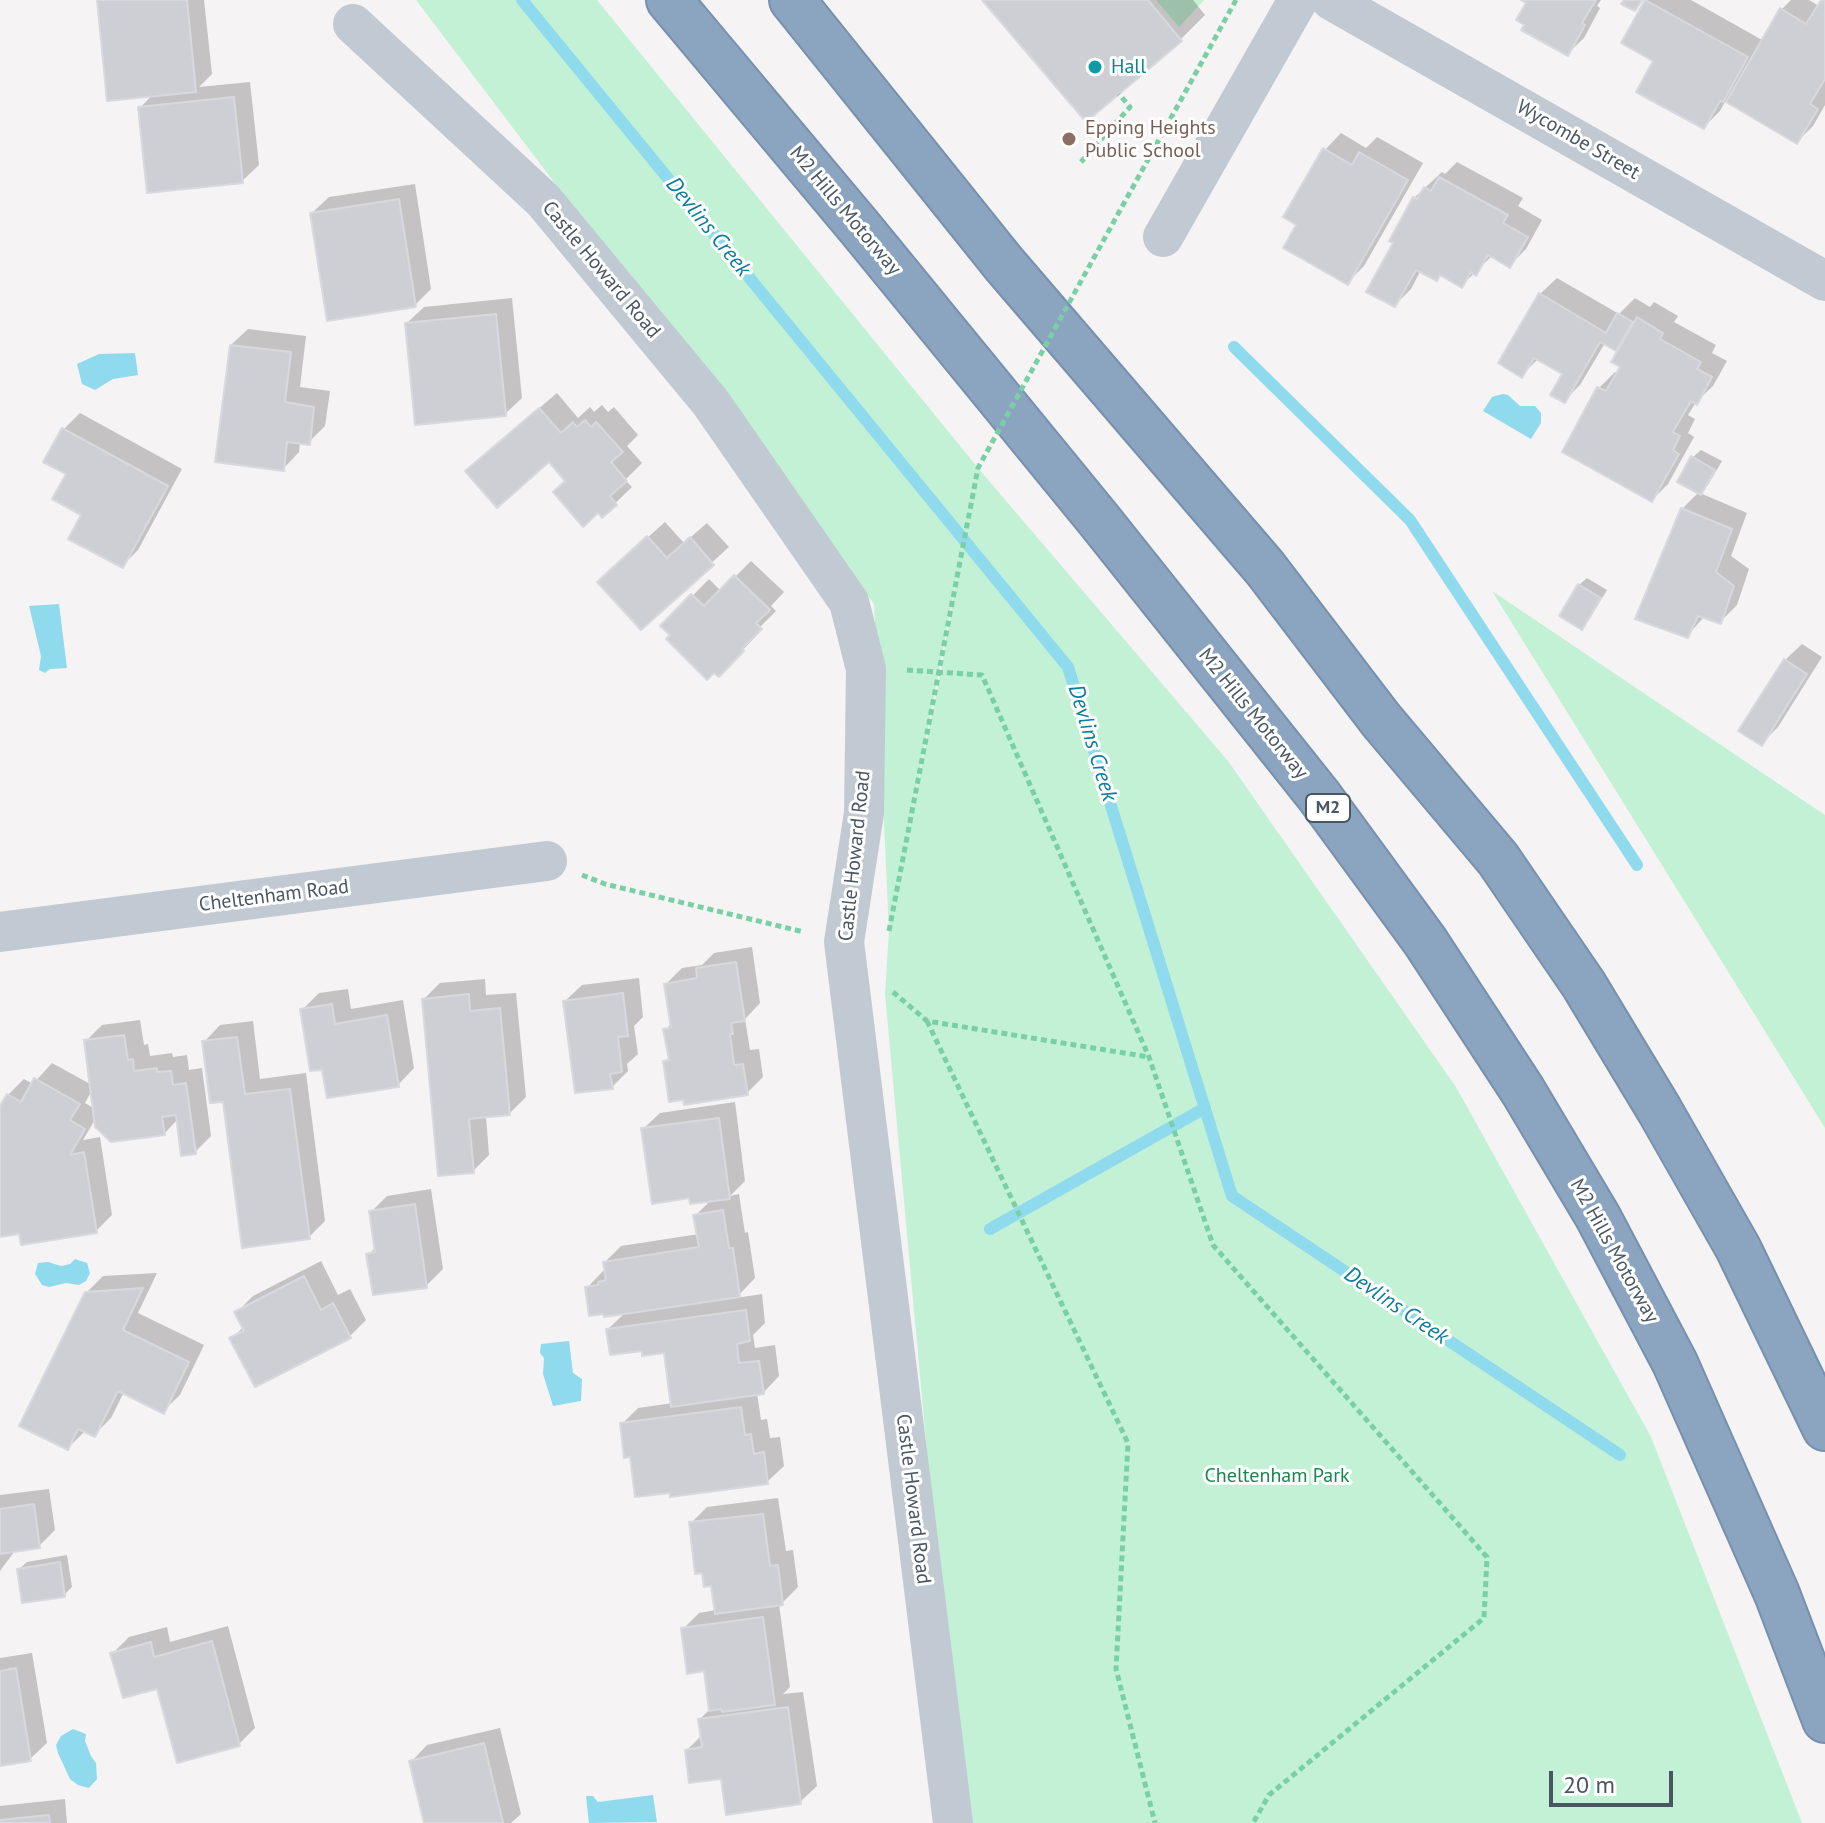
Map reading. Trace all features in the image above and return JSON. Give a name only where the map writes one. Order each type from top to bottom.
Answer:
[{"type":"highway","name":"M2 Hills Motorway","points":[[669,0],[1099,520],[1319,796],[1425,941],[1523,1091],[1598,1217],[1675,1363],[1777,1594],[1825,1720]]},
{"type":"highway","points":[[792,0],[1004,264],[1265,568],[1381,720],[1498,859],[1584,985],[1660,1111],[1738,1248],[1825,1428]]},
{"type":"street","points":[[1163,237],[1298,0]]},
{"type":"street","name":"Wycombe Street","points":[[1331,0],[1825,281]]},
{"type":"street","name":"Castle Howard Road","points":[[353,24],[543,200],[711,403],[849,602],[866,669],[864,813],[844,942],[953,1823]]},
{"type":"street","name":"Cheltenham Road","points":[[0,932],[547,861]]},
{"type":"path","points":[[889,945],[889,931],[978,468],[1236,0]]},
{"type":"path","points":[[1081,162],[1130,107],[1119,94]]},
{"type":"path","points":[[866,669],[982,675],[1149,1057],[1213,1245],[1487,1557],[1484,1618],[1269,1795],[1253,1823]]},
{"type":"path","points":[[605,884],[844,942]]},
{"type":"path","points":[[889,989],[927,1021],[1128,1443],[1116,1669],[1155,1823]]},
{"type":"path","points":[[927,1021],[1149,1057]]},
{"type":"green space","name":"Cheltenham Park","points":[[416,0],[597,0],[978,468],[1228,761],[1456,1087],[1651,1437],[1802,1823],[961,1823],[885,994],[889,931],[874,604]],"holes":[[[959,565],[941,671],[913,808]]]},
{"type":"green space","points":[[1156,0],[1204,0],[1179,27]]},
{"type":"green space","points":[[1492,591],[1825,815],[1825,1128]]},
{"type":"water","points":[[135,353],[138,375],[113,379],[95,390],[82,384],[77,364],[99,354]]},
{"type":"water","points":[[1503,394],[1520,406],[1535,406],[1541,413],[1541,423],[1531,439],[1483,411],[1492,397]]},
{"type":"water","points":[[59,604],[67,668],[50,669],[45,673],[39,670],[41,656],[29,606]]},
{"type":"water","points":[[75,1259],[87,1263],[90,1273],[86,1281],[79,1285],[66,1283],[49,1287],[42,1285],[35,1274],[38,1263],[61,1266]]},
{"type":"water","points":[[569,1341],[573,1373],[582,1379],[581,1401],[553,1406],[543,1374],[541,1344]]},
{"type":"water","points":[[73,1729],[86,1734],[85,1741],[96,1763],[97,1779],[89,1788],[70,1779],[58,1753],[56,1745],[61,1736]]},
{"type":"water","points":[[653,1795],[657,1822],[589,1823],[586,1796],[593,1796],[598,1802]]},
{"type":"building","points":[[97,0],[187,0],[196,92],[107,101]]},
{"type":"building","name":"Hall","points":[[982,0],[1148,0],[1182,41],[1086,122]]},
{"type":"building","points":[[1521,0],[1596,0],[1568,56],[1521,30],[1524,25],[1516,20],[1526,3]]},
{"type":"building","points":[[1624,0],[1642,0],[1635,11],[1621,4]]},
{"type":"building","points":[[1645,0],[1748,57],[1704,129],[1636,92],[1653,61],[1621,43]]},
{"type":"building","points":[[1821,0],[1825,0],[1825,79],[1810,104],[1818,109],[1797,144],[1726,102],[1780,8],[1806,24]]},
{"type":"building","points":[[234,97],[243,183],[147,193],[138,107]]},
{"type":"building","points":[[1323,148],[1352,165],[1359,152],[1408,180],[1348,285],[1283,248],[1296,225],[1283,217]]},
{"type":"building","points":[[1439,177],[1508,215],[1503,223],[1528,237],[1510,268],[1488,255],[1476,276],[1471,272],[1462,288],[1440,275],[1437,281],[1416,270],[1395,307],[1366,292],[1393,243],[1389,241],[1413,197],[1417,199],[1424,187],[1431,191]]},
{"type":"building","points":[[399,199],[416,307],[327,321],[310,213]]},
{"type":"building","points":[[1539,293],[1606,333],[1617,313],[1633,322],[1616,351],[1600,342],[1565,403],[1550,395],[1562,374],[1534,358],[1522,378],[1498,363]]},
{"type":"building","points":[[496,314],[506,416],[415,425],[405,323]]},
{"type":"building","points":[[1637,317],[1663,333],[1660,339],[1701,362],[1697,369],[1712,377],[1697,405],[1691,401],[1673,432],[1680,436],[1673,450],[1679,454],[1652,502],[1562,452],[1597,387],[1606,391],[1620,367],[1611,362]]},
{"type":"building","points":[[230,345],[291,352],[285,402],[314,407],[310,445],[287,442],[284,471],[215,462]]},
{"type":"building","points":[[539,408],[561,433],[573,422],[577,427],[585,420],[591,427],[596,422],[623,452],[611,462],[627,481],[610,496],[617,505],[602,518],[598,513],[583,527],[553,492],[565,481],[549,462],[497,508],[465,471]]},
{"type":"building","points":[[62,428],[168,486],[123,568],[68,539],[81,515],[52,499],[66,474],[43,462]]},
{"type":"building","points":[[1691,456],[1715,470],[1701,495],[1677,482]]},
{"type":"building","points":[[1681,508],[1732,529],[1716,572],[1734,586],[1721,624],[1698,616],[1688,638],[1635,619]]},
{"type":"building","points":[[647,536],[667,558],[690,537],[714,565],[641,630],[597,582]]},
{"type":"building","points":[[734,575],[770,610],[756,623],[762,629],[742,648],[744,651],[719,677],[714,673],[707,680],[666,639],[670,635],[660,626],[691,594],[704,606]]},
{"type":"building","points":[[1578,584],[1601,598],[1582,630],[1559,616]]},
{"type":"building","points":[[1784,659],[1807,674],[1762,746],[1738,731]]},
{"type":"building","points":[[736,962],[745,1021],[731,1023],[733,1034],[730,1034],[734,1065],[743,1064],[748,1095],[684,1105],[683,1100],[669,1102],[663,1061],[669,1060],[663,1029],[671,1028],[664,984],[697,978],[696,968]]},
{"type":"building","points":[[623,993],[628,1036],[618,1037],[622,1072],[610,1074],[613,1089],[575,1093],[563,1001]]},
{"type":"building","points":[[469,994],[470,1011],[500,1008],[510,1115],[469,1119],[474,1173],[438,1176],[422,999]]},
{"type":"building","points":[[332,1004],[335,1024],[387,1015],[399,1087],[327,1098],[322,1070],[310,1071],[300,1009]]},
{"type":"building","points":[[124,1035],[128,1060],[133,1059],[134,1071],[157,1068],[157,1072],[171,1071],[173,1085],[186,1083],[196,1154],[181,1156],[176,1115],[162,1117],[165,1135],[111,1142],[95,1127],[84,1040]]},
{"type":"building","points":[[237,1037],[245,1094],[290,1089],[310,1239],[242,1248],[223,1102],[210,1103],[202,1041]]},
{"type":"building","points":[[34,1078],[80,1104],[70,1120],[85,1129],[70,1155],[84,1152],[97,1233],[21,1245],[19,1234],[0,1237],[0,1106],[7,1094],[21,1102]]},
{"type":"building","points":[[719,1118],[730,1199],[690,1204],[689,1198],[652,1204],[641,1128]]},
{"type":"building","points":[[415,1204],[427,1288],[373,1295],[366,1254],[375,1252],[369,1211]]},
{"type":"building","points":[[723,1210],[729,1248],[733,1248],[740,1297],[604,1317],[603,1314],[589,1316],[585,1287],[606,1280],[603,1262],[699,1247],[693,1215]]},
{"type":"building","points":[[304,1276],[321,1310],[333,1303],[351,1338],[255,1387],[229,1338],[244,1331],[234,1312]]},
{"type":"building","points":[[143,1288],[123,1330],[189,1362],[164,1414],[118,1391],[95,1437],[78,1429],[68,1450],[19,1426],[85,1292]]},
{"type":"building","points":[[746,1310],[750,1341],[737,1344],[739,1363],[759,1361],[764,1394],[671,1407],[664,1353],[642,1356],[642,1351],[610,1355],[606,1329]]},
{"type":"building","points":[[741,1407],[745,1435],[751,1434],[754,1454],[764,1452],[768,1484],[670,1497],[670,1493],[635,1497],[630,1457],[624,1458],[620,1423]]},
{"type":"building","points":[[34,1504],[40,1548],[0,1554],[0,1509]]},
{"type":"building","points":[[763,1514],[770,1566],[778,1565],[783,1605],[715,1614],[711,1586],[704,1587],[702,1573],[695,1574],[689,1522]]},
{"type":"building","points":[[60,1562],[65,1597],[22,1603],[17,1569]]},
{"type":"building","points":[[763,1617],[775,1705],[709,1711],[704,1671],[687,1674],[681,1628]]},
{"type":"building","points":[[212,1641],[240,1746],[177,1763],[157,1689],[123,1698],[110,1653],[151,1642],[154,1657]]},
{"type":"building","points":[[16,1668],[31,1761],[0,1766],[0,1671]]},
{"type":"building","points":[[788,1707],[801,1804],[726,1815],[721,1779],[689,1783],[685,1750],[702,1747],[698,1719]]},
{"type":"building","points":[[484,1743],[503,1823],[424,1823],[409,1761]]},
{"type":"building","points":[[49,1815],[50,1823],[0,1823],[0,1820]]},
{"type":"waterway","name":"Devlins Creek","points":[[522,0],[1068,667],[1232,1196],[1620,1455]]},
{"type":"waterway","points":[[1234,347],[1410,520],[1637,865]]},
{"type":"waterway","points":[[990,1229],[1205,1108]]},
{"type":"place","name":"Hall","points":[[1095,67]]},
{"type":"place","name":"Epping Heights Public School","points":[[1069,139]]}]
